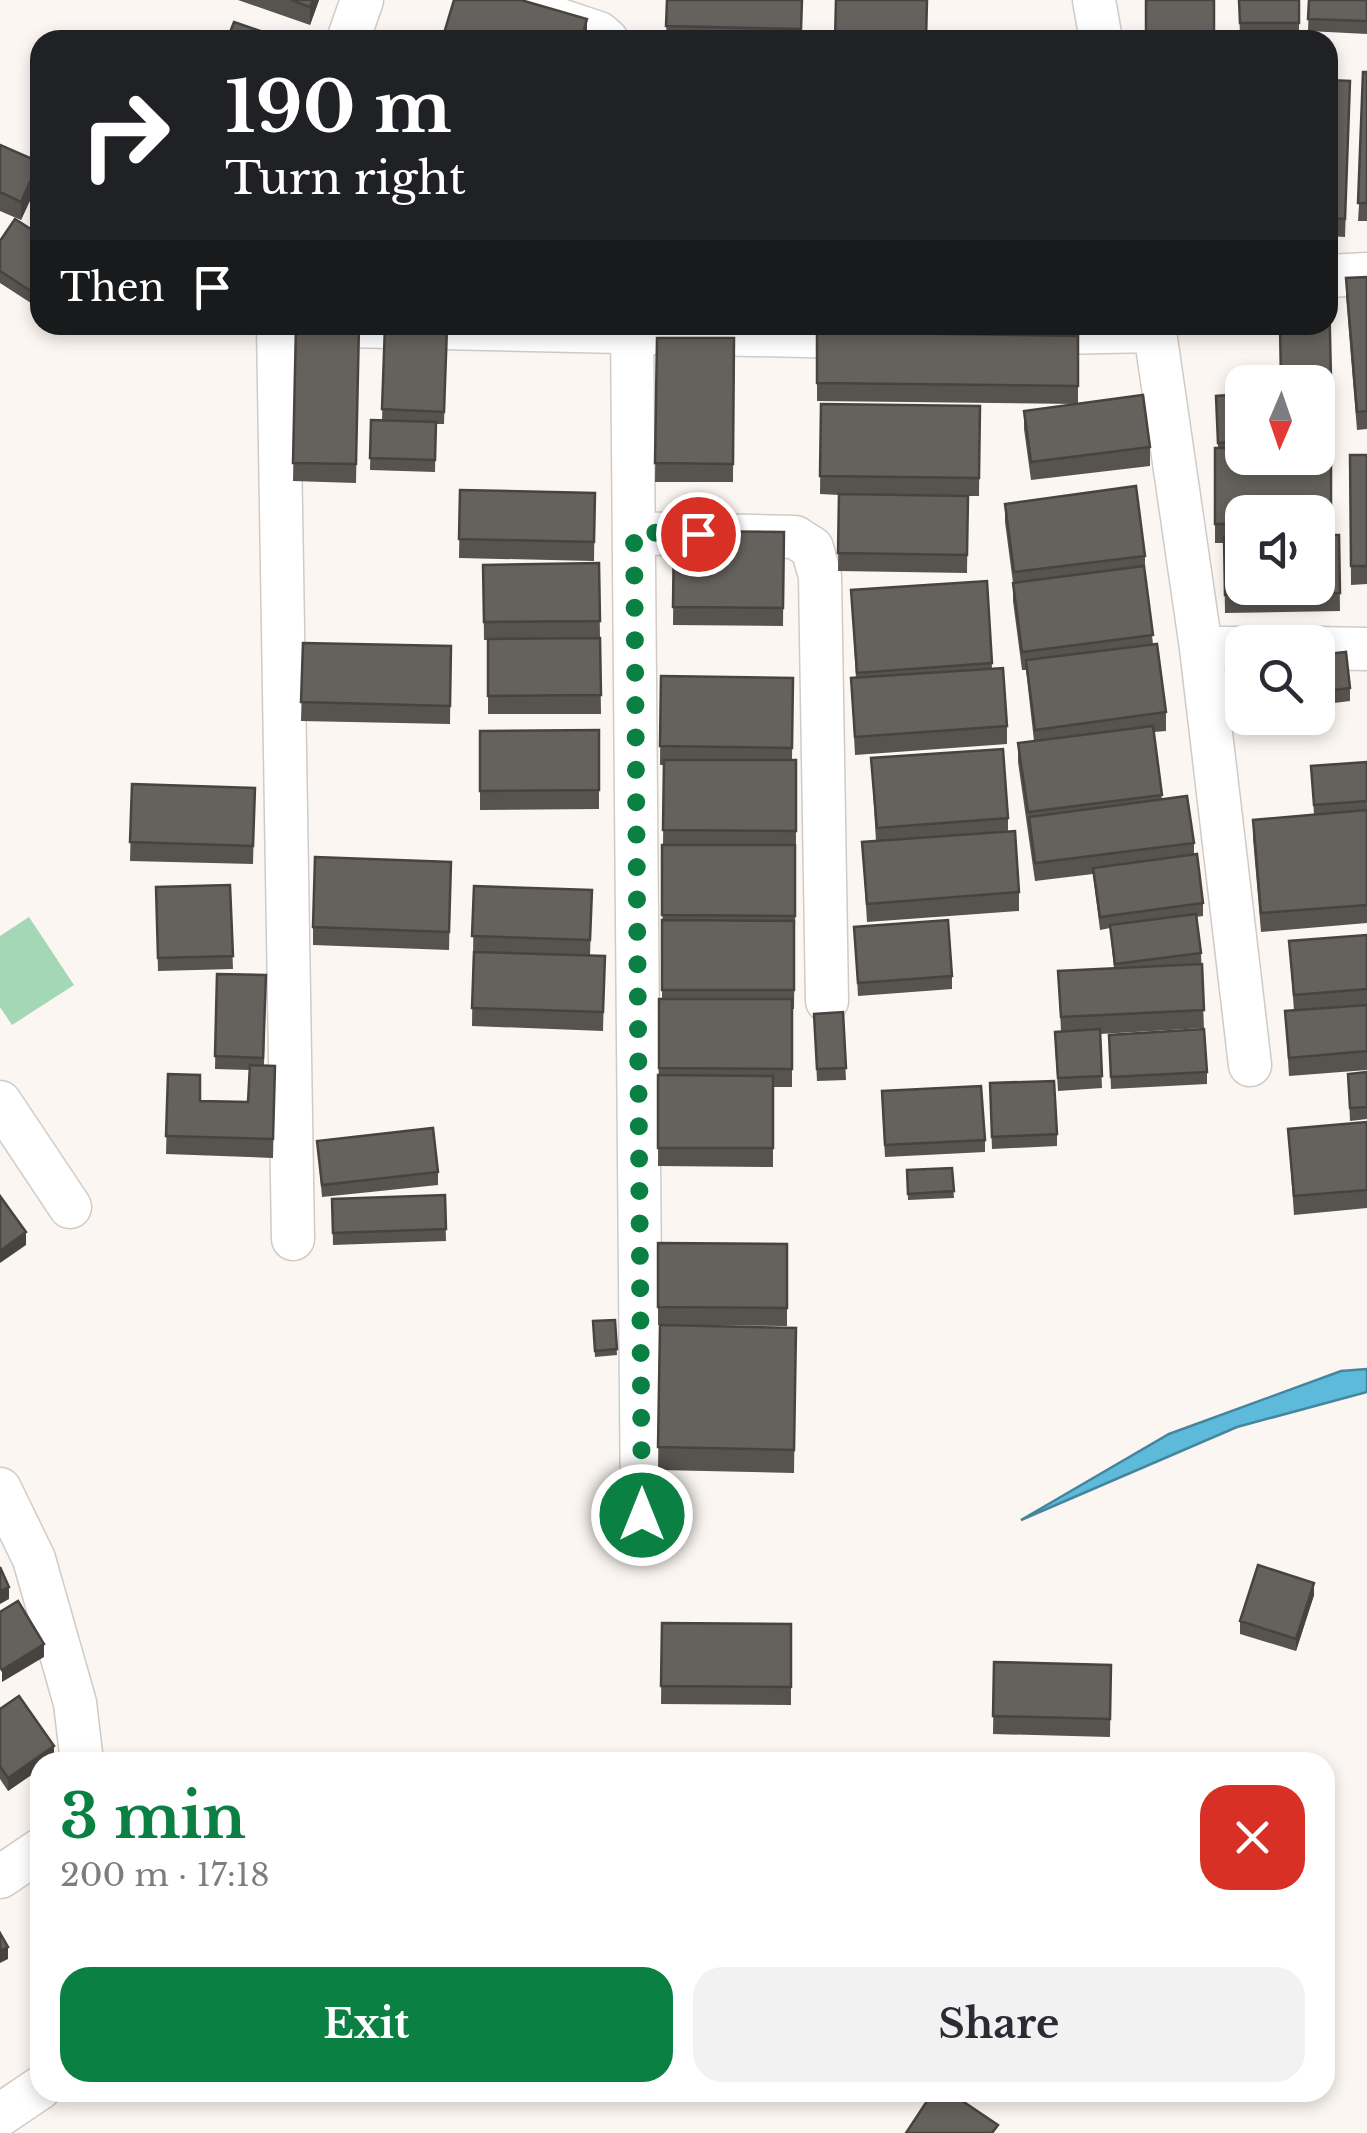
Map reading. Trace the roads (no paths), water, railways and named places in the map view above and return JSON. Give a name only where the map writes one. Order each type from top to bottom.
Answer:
[{"type":"street","points":[[352,30],[362,0]]},
{"type":"street","points":[[500,0],[587,30]]},
{"type":"street","points":[[1094,0],[1100,30]]},
{"type":"street","points":[[1338,275],[1367,274]]},
{"type":"street","points":[[278,335],[292,1240]]},
{"type":"street","points":[[632,335],[642,1515]]},
{"type":"street","points":[[801,335],[917,335]]},
{"type":"street","points":[[1155,335],[1222,648],[1250,1065]]},
{"type":"street","points":[[634,532],[795,537],[812,548],[820,576],[828,1001]]},
{"type":"street","points":[[1335,648],[1367,648]]},
{"type":"street","points":[[0,1102],[70,1207]]},
{"type":"street","points":[[0,1489],[34,1559],[75,1703],[81,1752]]},
{"type":"street","points":[[0,1877],[30,1857]]},
{"type":"street","points":[[0,2115],[30,2095]]},
{"type":"water","points":[[1367,1369],[1367,1392],[1237,1427],[1021,1520],[1169,1434],[1341,1371]]}]
